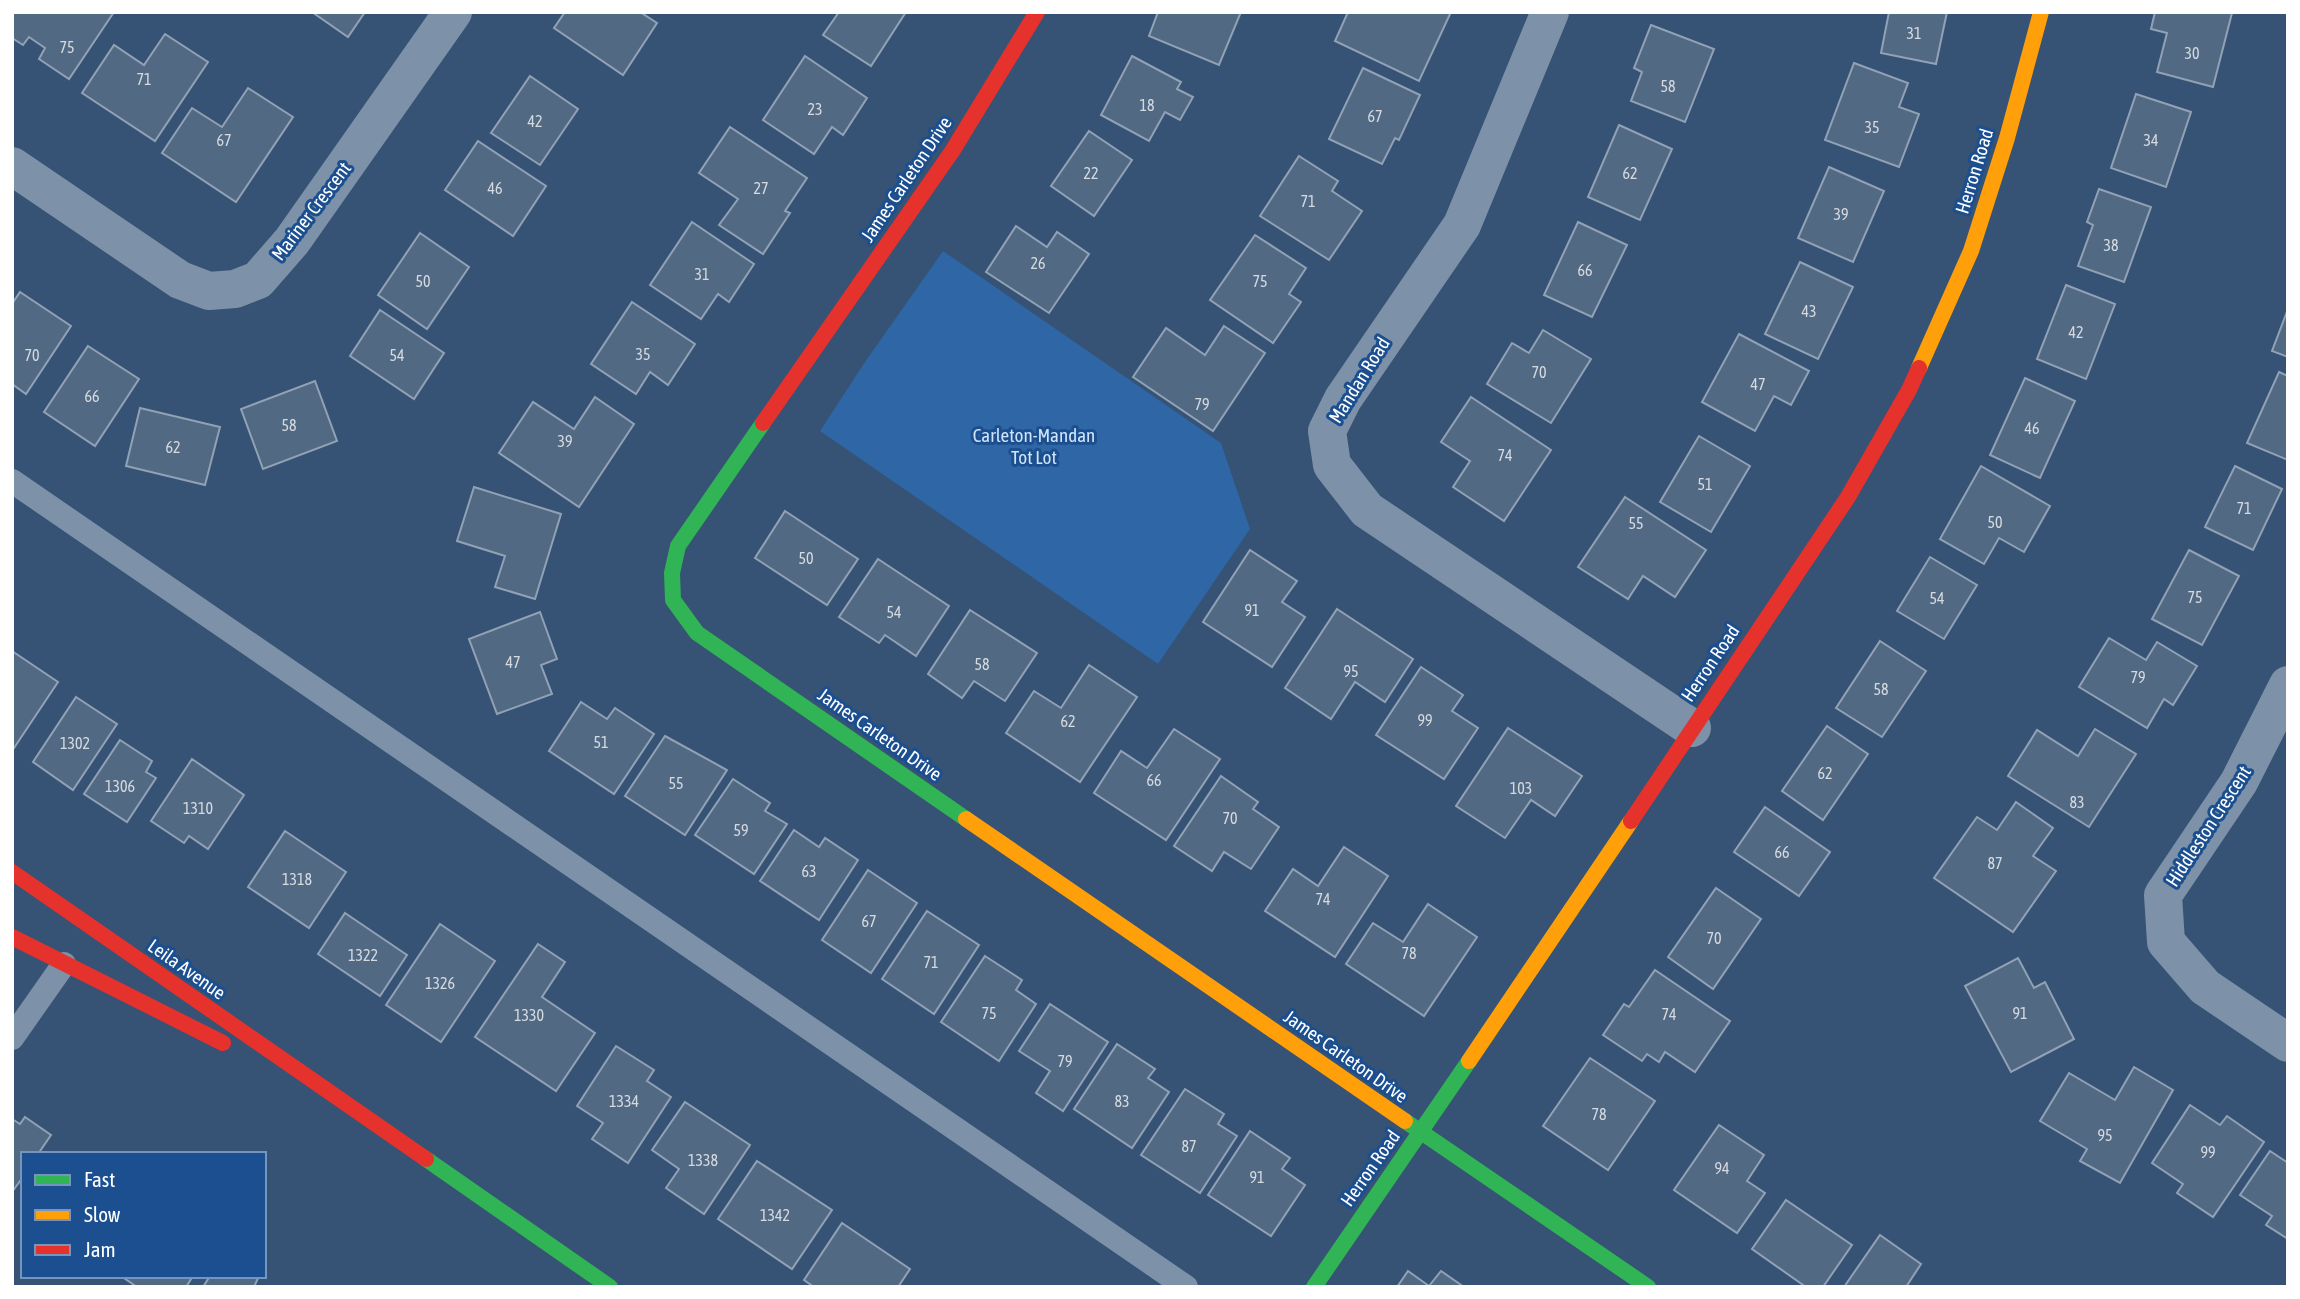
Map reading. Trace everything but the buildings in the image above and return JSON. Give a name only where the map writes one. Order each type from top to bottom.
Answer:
[{"type":"street","name":"Mariner Crescent","points":[[12,166],[180,279],[209,291],[235,289],[258,280],[292,241],[453,12]]},
{"type":"street","name":"James Carleton Drive","points":[[1037,12],[953,150],[678,546],[672,573],[673,600],[697,633],[1648,1287]]},
{"type":"street","name":"Mandan Road","points":[[1550,12],[1462,225],[1343,399],[1327,431],[1332,465],[1367,510],[1692,728]]},
{"type":"street","name":"Herron Road","points":[[1314,1287],[1421,1133],[1848,496],[1909,390],[1971,251],[2007,138],[2041,12]]},
{"type":"street","name":"Hiddleston Crescent","points":[[2288,685],[2239,782],[2163,895],[2166,942],[2206,987],[2288,1043]]},
{"type":"street","name":"Leila Avenue","points":[[12,872],[610,1287]]},
{"type":"street","name":"Leila Avenue","points":[[12,937],[338,1100]]},
{"type":"lane","points":[[12,481],[1186,1287]]},
{"type":"lane","points":[[12,1038],[64,964]]},
{"type":"green space","name":"Carleton-Mandan Tot Lot","points":[[943,251],[1221,443],[1250,529],[1158,664],[820,431]]},
{"type":"traffic: fast","points":[[763,423],[678,546],[672,573],[673,600],[697,633],[966,819]]},
{"type":"traffic: fast","points":[[1314,1287],[1469,1061]]},
{"type":"traffic: fast","points":[[1405,1121],[1648,1287]]},
{"type":"traffic: fast","points":[[426,1159],[610,1287]]},
{"type":"traffic: slow","points":[[1919,368],[1971,251],[2007,138],[2041,12]]},
{"type":"traffic: slow","points":[[966,819],[1405,1121]]},
{"type":"traffic: slow","points":[[1469,1061],[1631,821]]},
{"type":"traffic: jam","points":[[763,423],[953,150],[1037,12]]},
{"type":"traffic: jam","points":[[1631,821],[1848,497],[1919,368]]},
{"type":"traffic: jam","points":[[12,872],[426,1159]]},
{"type":"traffic: jam","points":[[12,937],[223,1043]]}]
